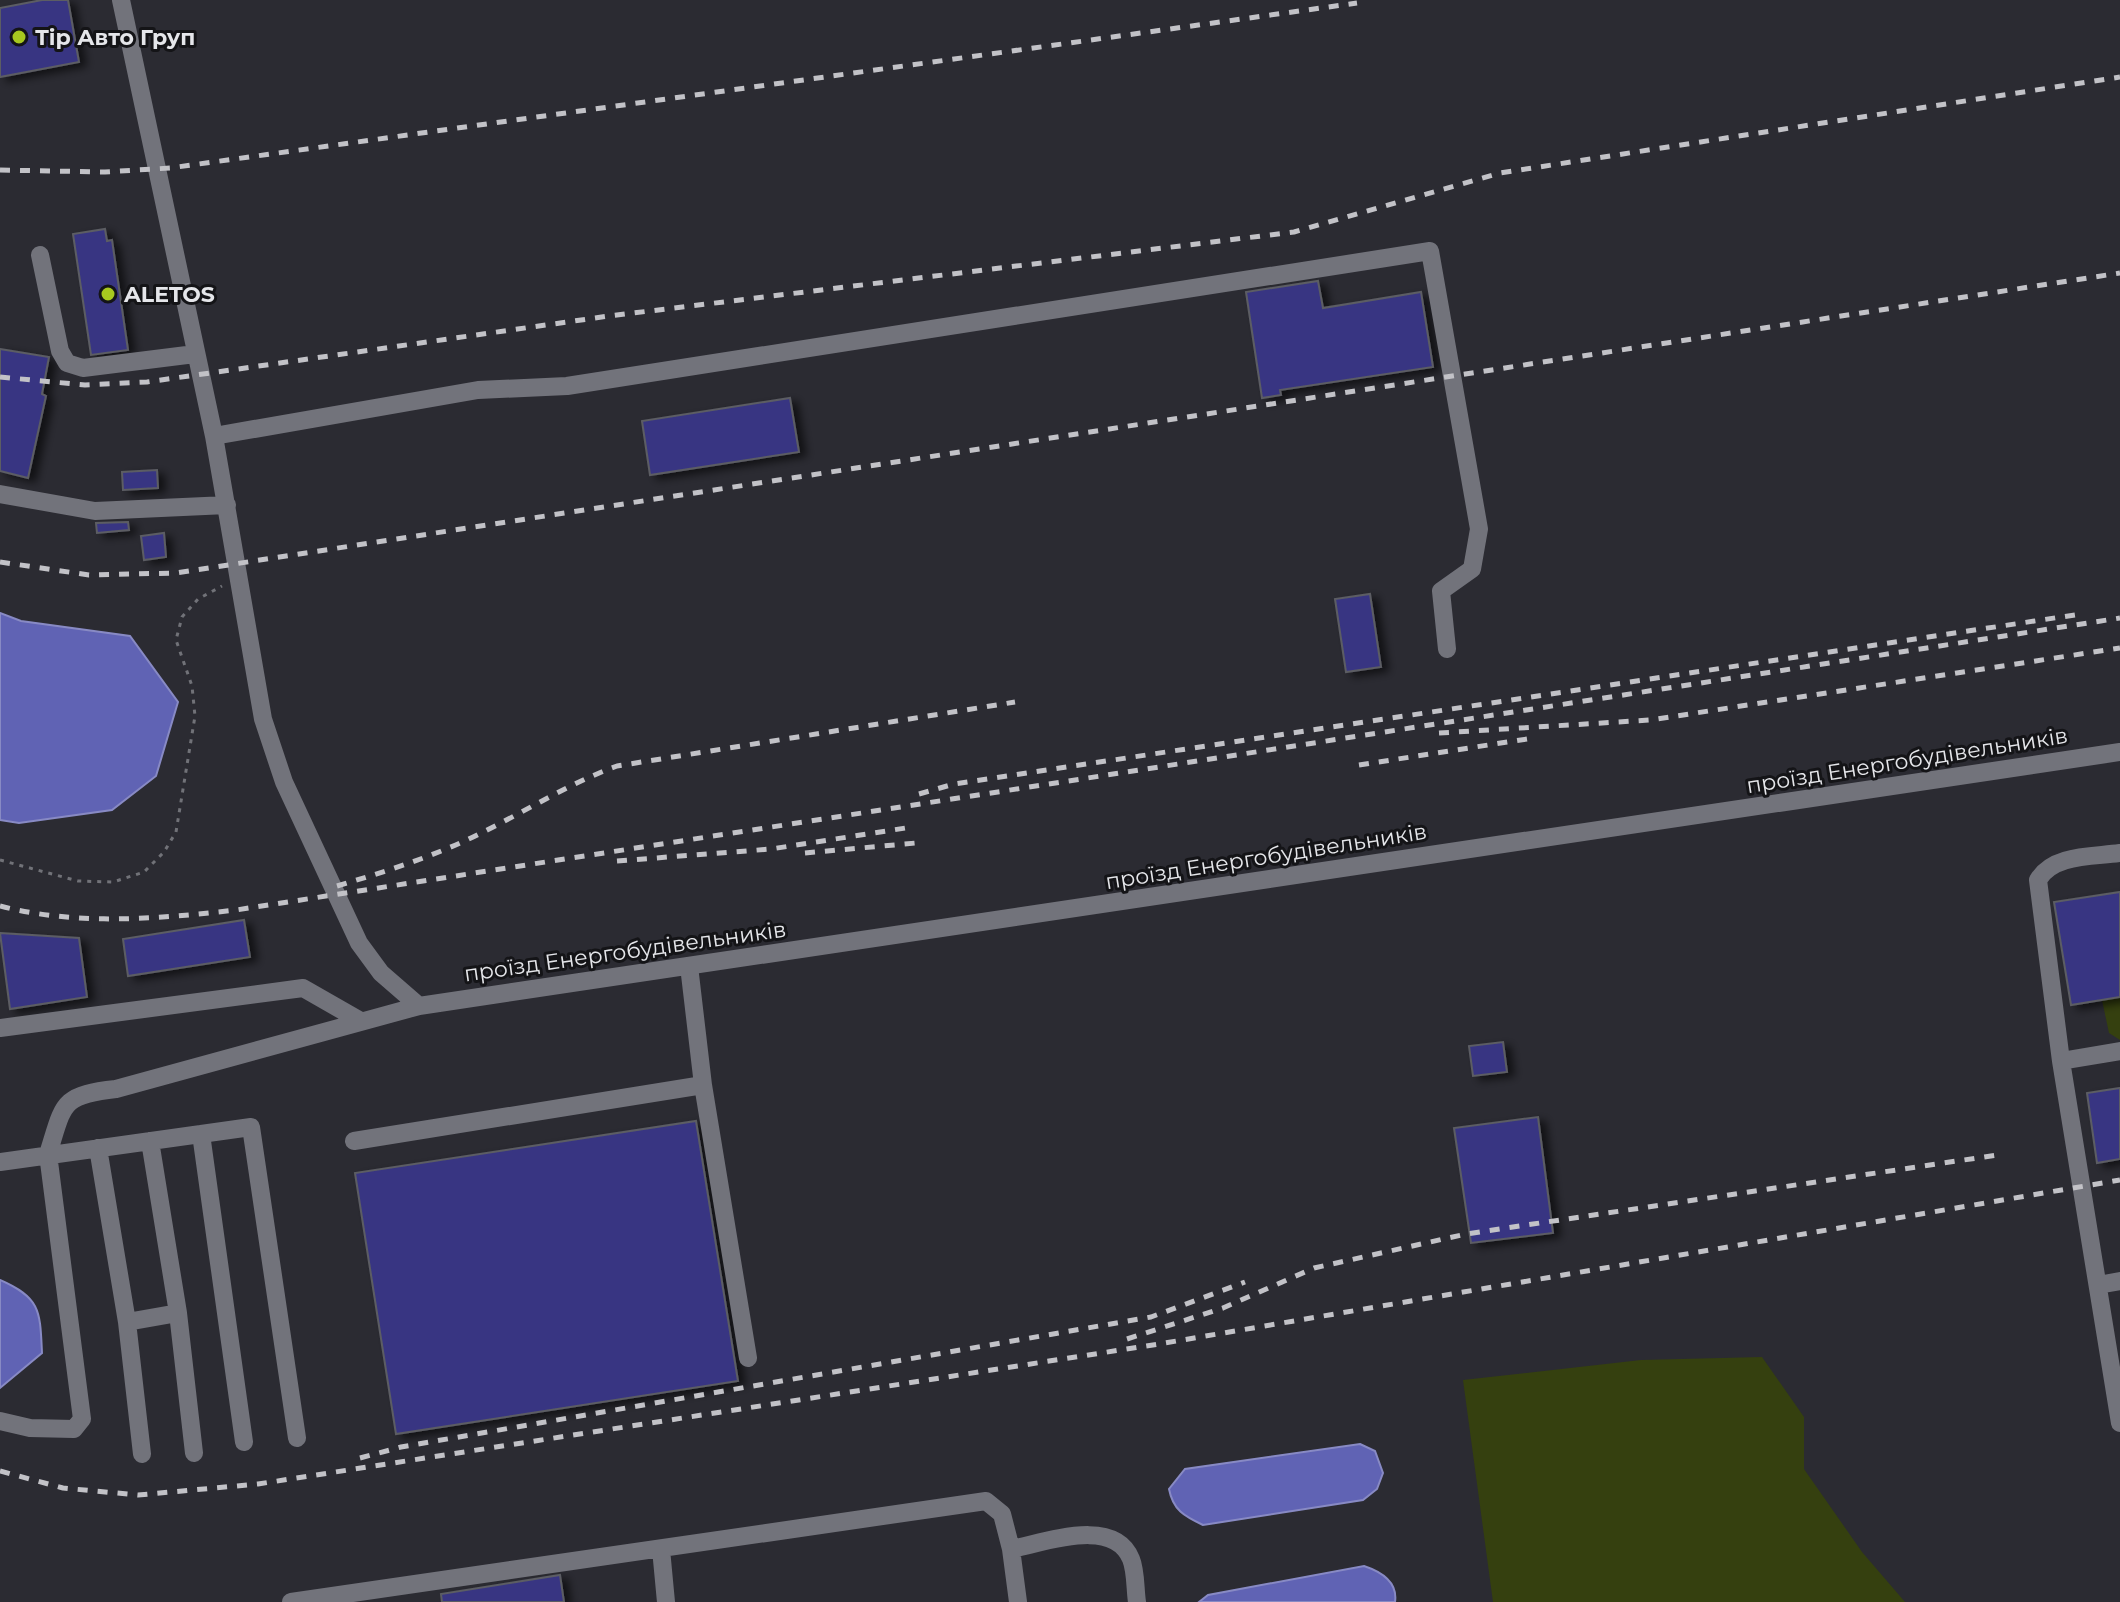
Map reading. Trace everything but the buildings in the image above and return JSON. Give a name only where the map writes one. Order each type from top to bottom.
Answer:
[{"type":"street","points":[[121,0],[214,436],[263,719],[284,782],[359,943],[381,973],[419,1006]]},
{"type":"street","points":[[214,436],[478,390],[567,386],[1430,251],[1479,529],[1472,569],[1441,591],[1447,649]]},
{"type":"street","points":[[40,255],[60,351],[67,363],[83,368],[195,354]]},
{"type":"street","points":[[0,494],[95,511],[227,505]]},
{"type":"street","name":"проїзд Енергобудівельників","points":[[48,1154],[64,1111],[81,1093],[116,1089],[419,1006],[2120,752]]},
{"type":"street","points":[[2120,853],[2056,863],[2044,869],[2038,880],[2061,1061],[2120,1423]]},
{"type":"street","points":[[689,966],[703,1085],[748,1358]]},
{"type":"street","points":[[0,1028],[303,988],[359,1020]]},
{"type":"street","points":[[2061,1061],[2120,1051]]},
{"type":"street","points":[[354,1141],[703,1085]]},
{"type":"street","points":[[0,1162],[251,1127],[297,1438]]},
{"type":"street","points":[[201,1134],[244,1442]]},
{"type":"street","points":[[150,1141],[178,1313],[194,1453]]},
{"type":"street","points":[[98,1148],[127,1322],[142,1454]]},
{"type":"street","points":[[0,1421],[30,1428],[74,1429],[82,1419],[48,1154]]},
{"type":"street","points":[[2098,1285],[2120,1281]]},
{"type":"street","points":[[127,1322],[178,1313]]},
{"type":"street","points":[[291,1602],[986,1501],[1002,1514],[1011,1549],[1018,1602]]},
{"type":"street","points":[[1011,1549],[1096,1533],[1116,1540],[1131,1558],[1137,1602]]},
{"type":"street","points":[[661,1549],[666,1602]]},
{"type":"path","points":[[0,860],[78,881],[113,882],[144,872],[164,852],[176,832],[195,716],[192,686],[176,640],[182,617],[198,599],[239,577]]},
{"type":"green space","points":[[2120,997],[2120,1040],[2109,1033],[2102,1000]]},
{"type":"green space","points":[[1762,1357],[1804,1417],[1804,1469],[1862,1552],[1905,1602],[1493,1602],[1463,1380],[1641,1360]]},
{"type":"shaded area","points":[[0,613],[21,621],[130,636],[178,702],[156,776],[112,810],[19,823],[0,820]]},
{"type":"shaded area","points":[[0,1280],[24,1293],[36,1308],[42,1353],[0,1388]]},
{"type":"shaded area","points":[[1360,1444],[1375,1451],[1383,1473],[1377,1489],[1363,1500],[1203,1525],[1180,1512],[1169,1489],[1185,1469]]},
{"type":"shaded area","points":[[1364,1566],[1377,1571],[1391,1583],[1395,1602],[1199,1602],[1208,1595]]},
{"type":"railway","points":[[0,170],[105,172],[170,168],[1357,3]]},
{"type":"railway","points":[[0,377],[85,385],[147,382],[609,316],[1294,232],[1500,173],[2120,77]]},
{"type":"railway","points":[[0,562],[89,575],[176,573],[2120,273]]},
{"type":"railway","points":[[919,794],[954,784],[2081,614]]},
{"type":"railway","points":[[0,906],[59,916],[118,919],[236,910],[2120,618]]},
{"type":"railway","points":[[1439,733],[1650,720],[2120,648]]},
{"type":"railway","points":[[337,886],[447,848],[617,766],[1015,702]]},
{"type":"railway","points":[[1359,765],[1527,739]]},
{"type":"railway","points":[[617,861],[771,849],[912,827]]},
{"type":"railway","points":[[805,853],[916,843]]},
{"type":"railway","points":[[1127,1339],[1223,1308],[1314,1268],[1466,1234],[2004,1154]]},
{"type":"railway","points":[[0,1471],[63,1488],[138,1495],[258,1484],[1159,1344],[2120,1180]]},
{"type":"railway","points":[[360,1458],[401,1447],[1151,1317],[1245,1282]]},
{"type":"place","name":"Тір Авто Груп","points":[[19,37]]},
{"type":"place","name":"ALETOS","points":[[108,294]]}]
